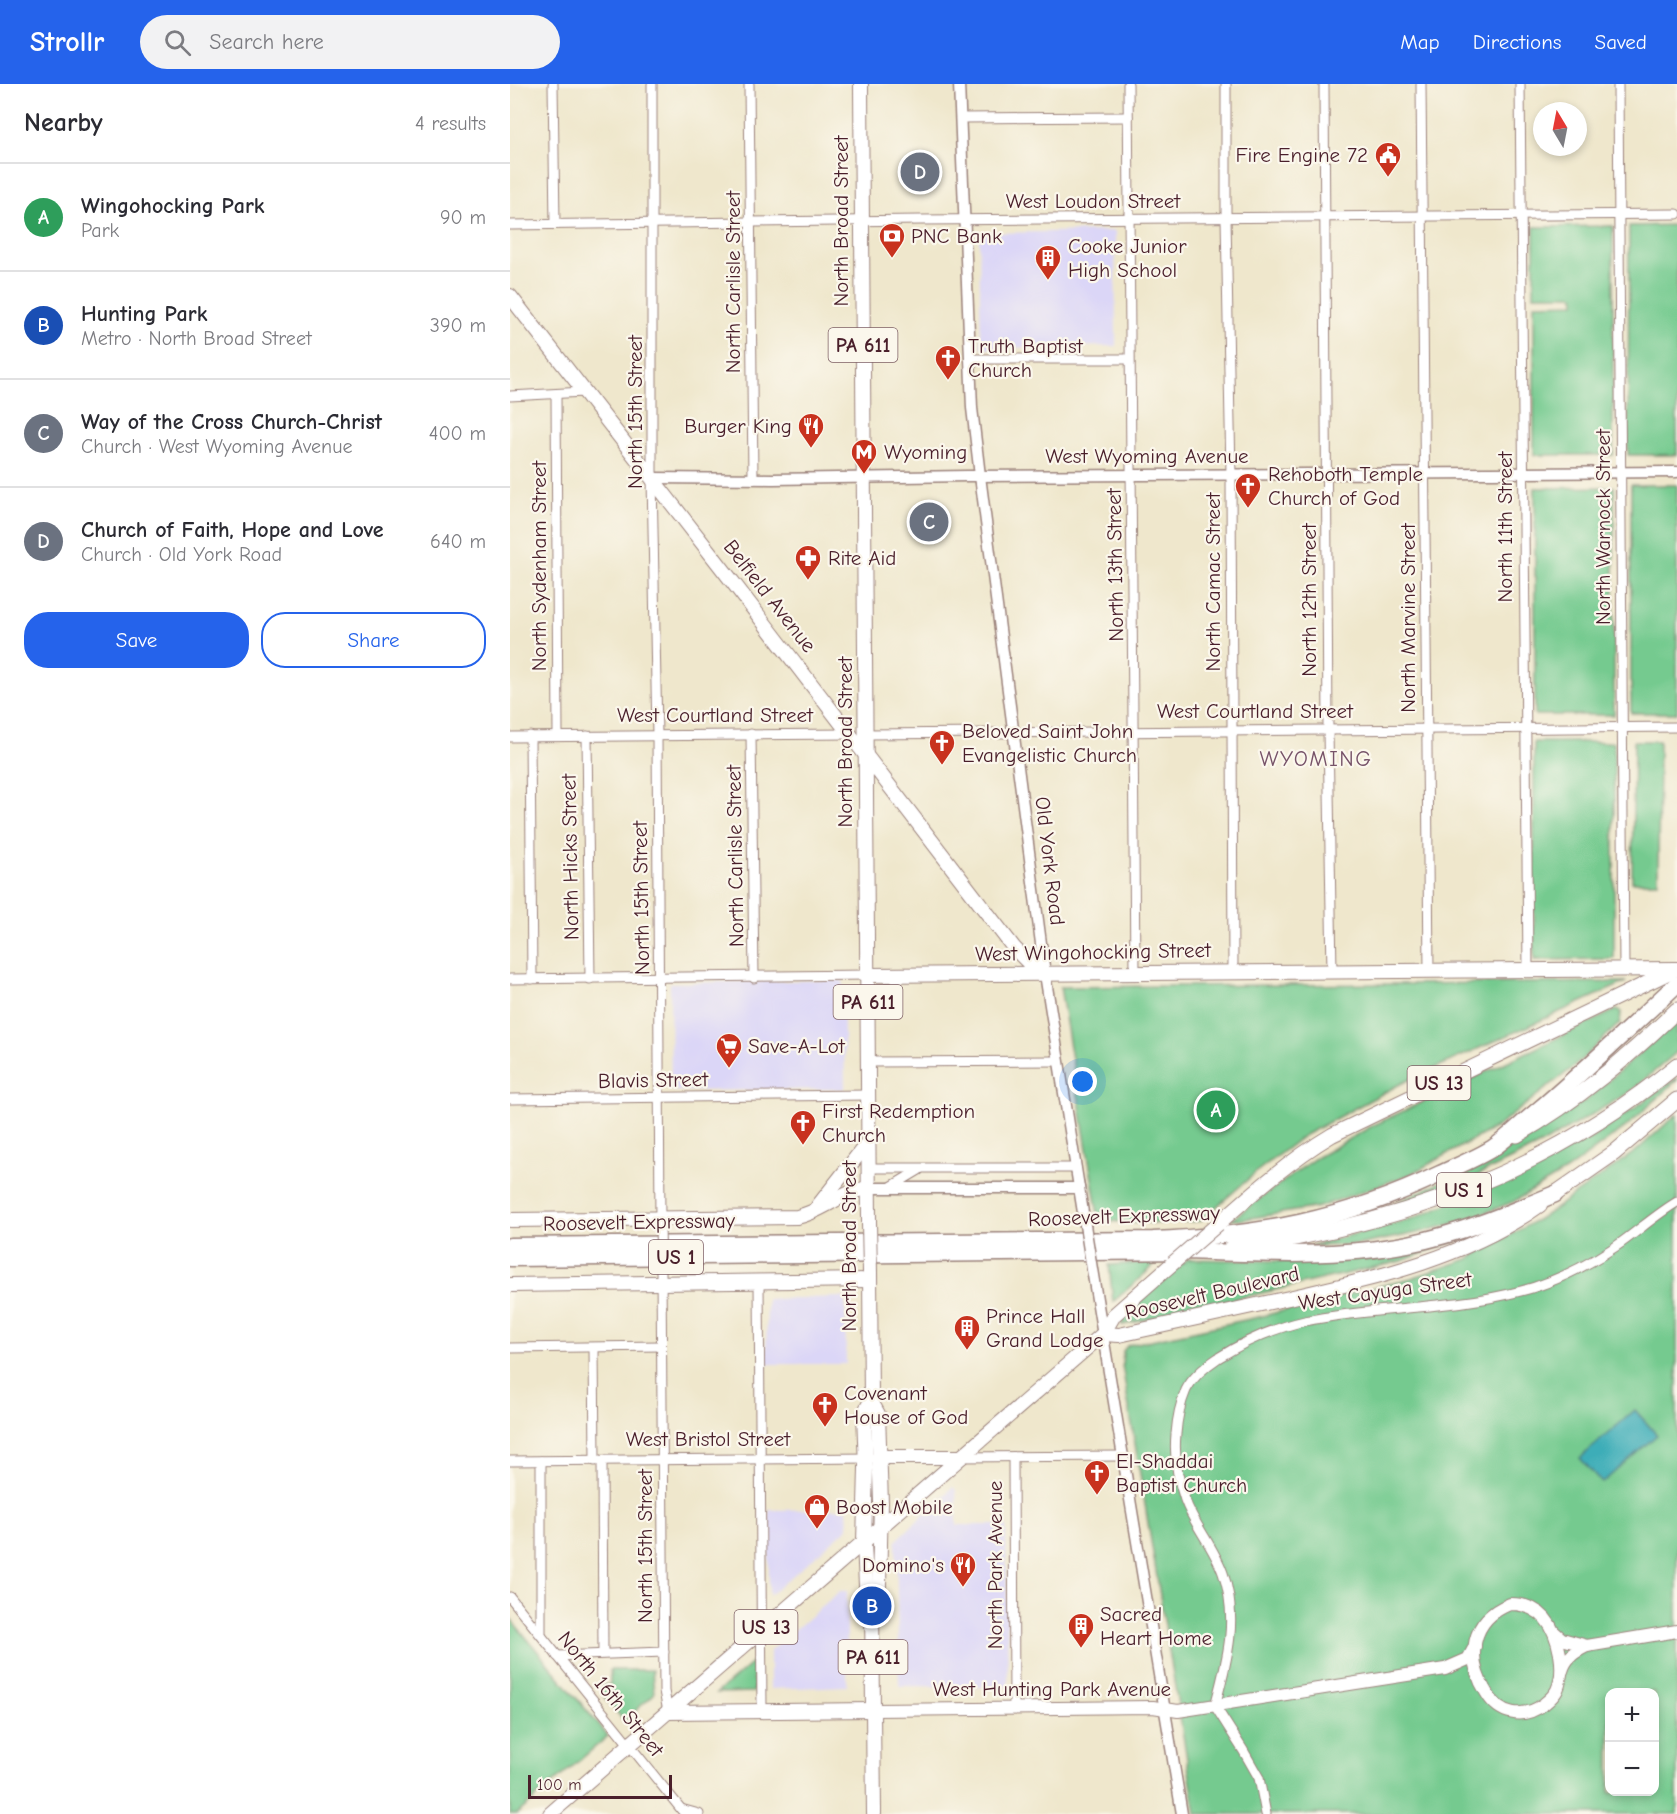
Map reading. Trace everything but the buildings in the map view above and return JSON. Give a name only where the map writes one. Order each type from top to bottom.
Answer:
[{"type":"highway","name":"US 1","points":[[1493,1148],[1572,1081],[1677,984]]},
{"type":"highway","name":"Roosevelt Expressway","points":[[510,1246],[1153,1240],[1223,1236],[1288,1226],[1349,1211],[1406,1190],[1493,1148],[1581,1094],[1677,1010]]},
{"type":"highway","name":"Roosevelt Expressway","points":[[510,1258],[1189,1251],[1260,1244],[1327,1232],[1394,1215],[1460,1192],[1524,1163],[1585,1129],[1677,1065]]},
{"type":"highway","name":"Roosevelt Boulevard","points":[[1555,1194],[1614,1153],[1677,1100]]},
{"type":"highway","name":"US 1","points":[[1189,1251],[1305,1254],[1384,1248],[1459,1232],[1555,1194]]},
{"type":"main road","name":"North Broad Street","points":[[861,84],[871,1401],[878,1414],[864,1542],[866,1586],[873,1604]]},
{"type":"main road","name":"Belfield Avenue","points":[[510,296],[1014,948],[1045,975]]},
{"type":"main road","name":"West Wingohocking Street","points":[[868,975],[1677,969]]},
{"type":"main road","name":"Roosevelt Boulevard","points":[[1555,1194],[1531,1212],[1485,1238],[1396,1272],[1119,1335],[1103,1334],[1114,1315],[1282,1169],[1309,1149],[1677,969]]},
{"type":"main road","points":[[806,1215],[822,1202],[869,1142]]},
{"type":"main road","points":[[510,1220],[660,1223],[797,1217],[806,1215],[850,1192],[870,1188]]},
{"type":"main road","points":[[510,1285],[661,1276],[759,1281],[870,1277]]},
{"type":"main road","name":"US 13","points":[[550,1814],[1103,1334]]},
{"type":"main road","name":"West Bristol Street","points":[[873,1458],[961,1457]]},
{"type":"main road","name":"North Broad Street","points":[[873,1458],[881,1527],[879,1585],[873,1604],[874,1814]]},
{"type":"main road","name":"West Hunting Park Avenue","points":[[1587,1646],[1562,1639],[1539,1612],[1528,1606],[1510,1604],[1501,1608],[1483,1623],[1478,1631],[1475,1646],[1481,1683],[1487,1694],[1510,1713],[1531,1712],[1556,1693],[1566,1660],[1572,1654],[1587,1646],[1677,1631]]},
{"type":"main road","points":[[1553,1630],[1559,1652],[1561,1674]]},
{"type":"main road","name":"West Hunting Park Avenue","points":[[668,1712],[1153,1707],[1178,1711],[1445,1669],[1468,1659],[1475,1646]]},
{"type":"main road","name":"West Hunting Park Avenue","points":[[1445,1669],[1470,1672],[1481,1683]]},
{"type":"street","points":[[553,84],[555,224]]},
{"type":"street","name":"North 15th Street","points":[[652,84],[652,478],[657,735],[664,1691],[668,1712]]},
{"type":"street","name":"North Carlisle Street","points":[[749,84],[753,479]]},
{"type":"street","name":"Old York Road","points":[[959,84],[972,408],[980,476],[1045,975],[1182,1814]]},
{"type":"street","name":"North 13th Street","points":[[1128,84],[1135,973]]},
{"type":"street","name":"North Camac Street","points":[[1226,84],[1231,475],[1233,972]]},
{"type":"street","name":"North 12th Street","points":[[1324,84],[1328,730],[1332,972]]},
{"type":"street","name":"North Marvine Street","points":[[1421,84],[1430,971]]},
{"type":"street","name":"North 11th Street","points":[[1520,84],[1528,970]]},
{"type":"street","name":"North Warnock Street","points":[[1618,84],[1624,969]]},
{"type":"street","points":[[961,118],[1128,117]]},
{"type":"street","name":"West Loudon Street","points":[[510,225],[1677,214]]},
{"type":"street","points":[[971,359],[1129,358]]},
{"type":"street","points":[[510,396],[584,392]]},
{"type":"street","name":"North Sydenham Street","points":[[556,395],[558,736]]},
{"type":"street","name":"West Wyoming Avenue","points":[[652,478],[1677,472]]},
{"type":"street","name":"West Courtland Street","points":[[510,737],[1677,727]]},
{"type":"street","name":"North Carlisle Street","points":[[751,734],[754,978]]},
{"type":"street","points":[[530,736],[532,979]]},
{"type":"street","name":"North Hicks Street","points":[[587,736],[590,979]]},
{"type":"street","name":"West Wingohocking Street","points":[[510,979],[868,975]]},
{"type":"street","points":[[869,1062],[1059,1060]]},
{"type":"street","name":"Blavis Street","points":[[510,1099],[869,1095]]},
{"type":"street","points":[[870,1168],[1076,1168]]},
{"type":"street","points":[[889,1188],[921,1169]]},
{"type":"street","points":[[870,1188],[1079,1188]]},
{"type":"street","name":"West Cayuga Street","points":[[1215,1706],[1227,1660],[1232,1618],[1224,1574],[1186,1501],[1176,1461],[1176,1434],[1187,1388],[1202,1368],[1240,1344],[1305,1321],[1458,1304],[1520,1292],[1548,1283],[1615,1247],[1660,1212],[1677,1202]]},
{"type":"street","points":[[759,1281],[762,1711]]},
{"type":"street","points":[[510,1348],[661,1346]]},
{"type":"street","points":[[594,1348],[603,1653]]},
{"type":"street","name":"West Bristol Street","points":[[961,1457],[1123,1456]]},
{"type":"street","name":"North Park Avenue","points":[[1013,1457],[1014,1708]]},
{"type":"street","name":"West Bristol Street","points":[[510,1461],[873,1458]]},
{"type":"street","points":[[541,1635],[542,1461]]},
{"type":"street","name":"North 16th Street","points":[[510,1597],[683,1811]]},
{"type":"street","points":[[557,1656],[664,1652]]},
{"type":"street","points":[[1215,1706],[1259,1779],[1264,1794],[1266,1814]]},
{"type":"street","points":[[683,1811],[699,1814]]},
{"type":"shaded area","name":"Cooke Junior High School","points":[[1115,231],[1116,346],[981,348],[979,233]]},
{"type":"shaded area","points":[[843,980],[845,1089],[671,1091],[670,983]]},
{"type":"shaded area","points":[[845,1297],[846,1364],[766,1364],[767,1299]]},
{"type":"shaded area","points":[[953,1487],[956,1491],[957,1525],[1006,1525],[1008,1687],[899,1686],[896,1541]]},
{"type":"shaded area","points":[[847,1509],[848,1528],[769,1596],[769,1510]]},
{"type":"shaded area","points":[[840,1591],[847,1591],[847,1686],[770,1689],[770,1651]]},
{"type":"green space","points":[[1677,225],[1677,455],[1628,455],[1629,226]]},
{"type":"green space","points":[[1613,226],[1613,455],[1534,455],[1534,304],[1575,303],[1575,295],[1534,295],[1534,227]]},
{"type":"green space","points":[[1631,485],[1677,485],[1677,713],[1631,713]]},
{"type":"green space","points":[[1614,487],[1614,715],[1535,715],[1535,488]]},
{"type":"green space","points":[[1634,741],[1659,741],[1658,882],[1632,882]]},
{"type":"green space","points":[[1534,742],[1614,742],[1614,959],[1534,960]]},
{"type":"green space","points":[[1626,982],[1402,1083],[1303,1136],[1260,1169],[1200,1221],[1163,1223],[1099,1221],[1060,987]]},
{"type":"green space","points":[[1616,1010],[1621,1012],[1620,1023],[1576,1065],[1498,1126],[1411,1174],[1319,1207],[1231,1220],[1314,1159],[1372,1126]]},
{"type":"green space","points":[[1677,1021],[1677,1052],[1630,1092],[1542,1144],[1454,1187],[1372,1214],[1460,1173],[1528,1137],[1585,1101]]},
{"type":"green space","points":[[1677,1078],[1627,1126],[1567,1170],[1513,1202],[1461,1222],[1417,1233],[1358,1245],[1310,1246],[1414,1218],[1501,1181],[1593,1137]]},
{"type":"green space","points":[[1677,1114],[1677,1814],[1196,1814],[1122,1365],[1123,1351],[1128,1345],[1259,1317],[1411,1278],[1468,1259],[1547,1214],[1636,1151]]},
{"type":"green space","points":[[1465,1237],[1402,1261],[1122,1325],[1121,1316],[1188,1259],[1280,1261],[1403,1253]]},
{"type":"green space","points":[[1158,1262],[1113,1302],[1109,1265]]},
{"type":"green space","points":[[510,1618],[608,1736],[517,1814],[510,1814]]},
{"type":"green space","points":[[753,1662],[754,1692],[717,1693]]},
{"type":"green space","points":[[610,1670],[652,1670],[654,1694],[624,1721],[601,1693],[601,1685],[610,1685]]},
{"type":"water","points":[[1635,1410],[1657,1435],[1602,1483],[1580,1458]]},
{"type":"place","name":"Church of Faith, Hope and Love","points":[[920,172]]},
{"type":"place","name":"Fire Engine 72","points":[[1388,178]]},
{"type":"place","name":"PNC Bank","points":[[892,259]]},
{"type":"place","name":"Cooke Junior High School","points":[[1048,281]]},
{"type":"place","name":"Truth Baptist Church","points":[[948,381]]},
{"type":"place","name":"Burger King","points":[[811,449]]},
{"type":"place","name":"Wyoming","points":[[864,475]]},
{"type":"place","name":"Rehoboth Temple Church of God","points":[[1248,509]]},
{"type":"place","name":"Way of the Cross Church-Christ","points":[[929,522]]},
{"type":"place","name":"Rite Aid","points":[[808,581]]},
{"type":"place","name":"Beloved Saint John Evangelistic Church","points":[[942,766]]},
{"type":"place","name":"Save-A-Lot","points":[[729,1069]]},
{"type":"place","name":"Wingohocking Park","points":[[1216,1110]]},
{"type":"place","name":"First Redemption Church","points":[[803,1146]]},
{"type":"place","name":"Prince Hall Grand Lodge","points":[[967,1351]]},
{"type":"place","name":"Covenant House of God","points":[[825,1428]]},
{"type":"place","name":"El-Shaddai Baptist Church","points":[[1097,1496]]},
{"type":"place","name":"Boost Mobile","points":[[817,1530]]},
{"type":"place","name":"Domino's","points":[[963,1588]]},
{"type":"place","name":"Hunting Park","points":[[872,1606]]},
{"type":"place","name":"Sacred Heart Home","points":[[1081,1649]]},
{"type":"district","name":"WYOMING","points":[[1316,758]]}]
